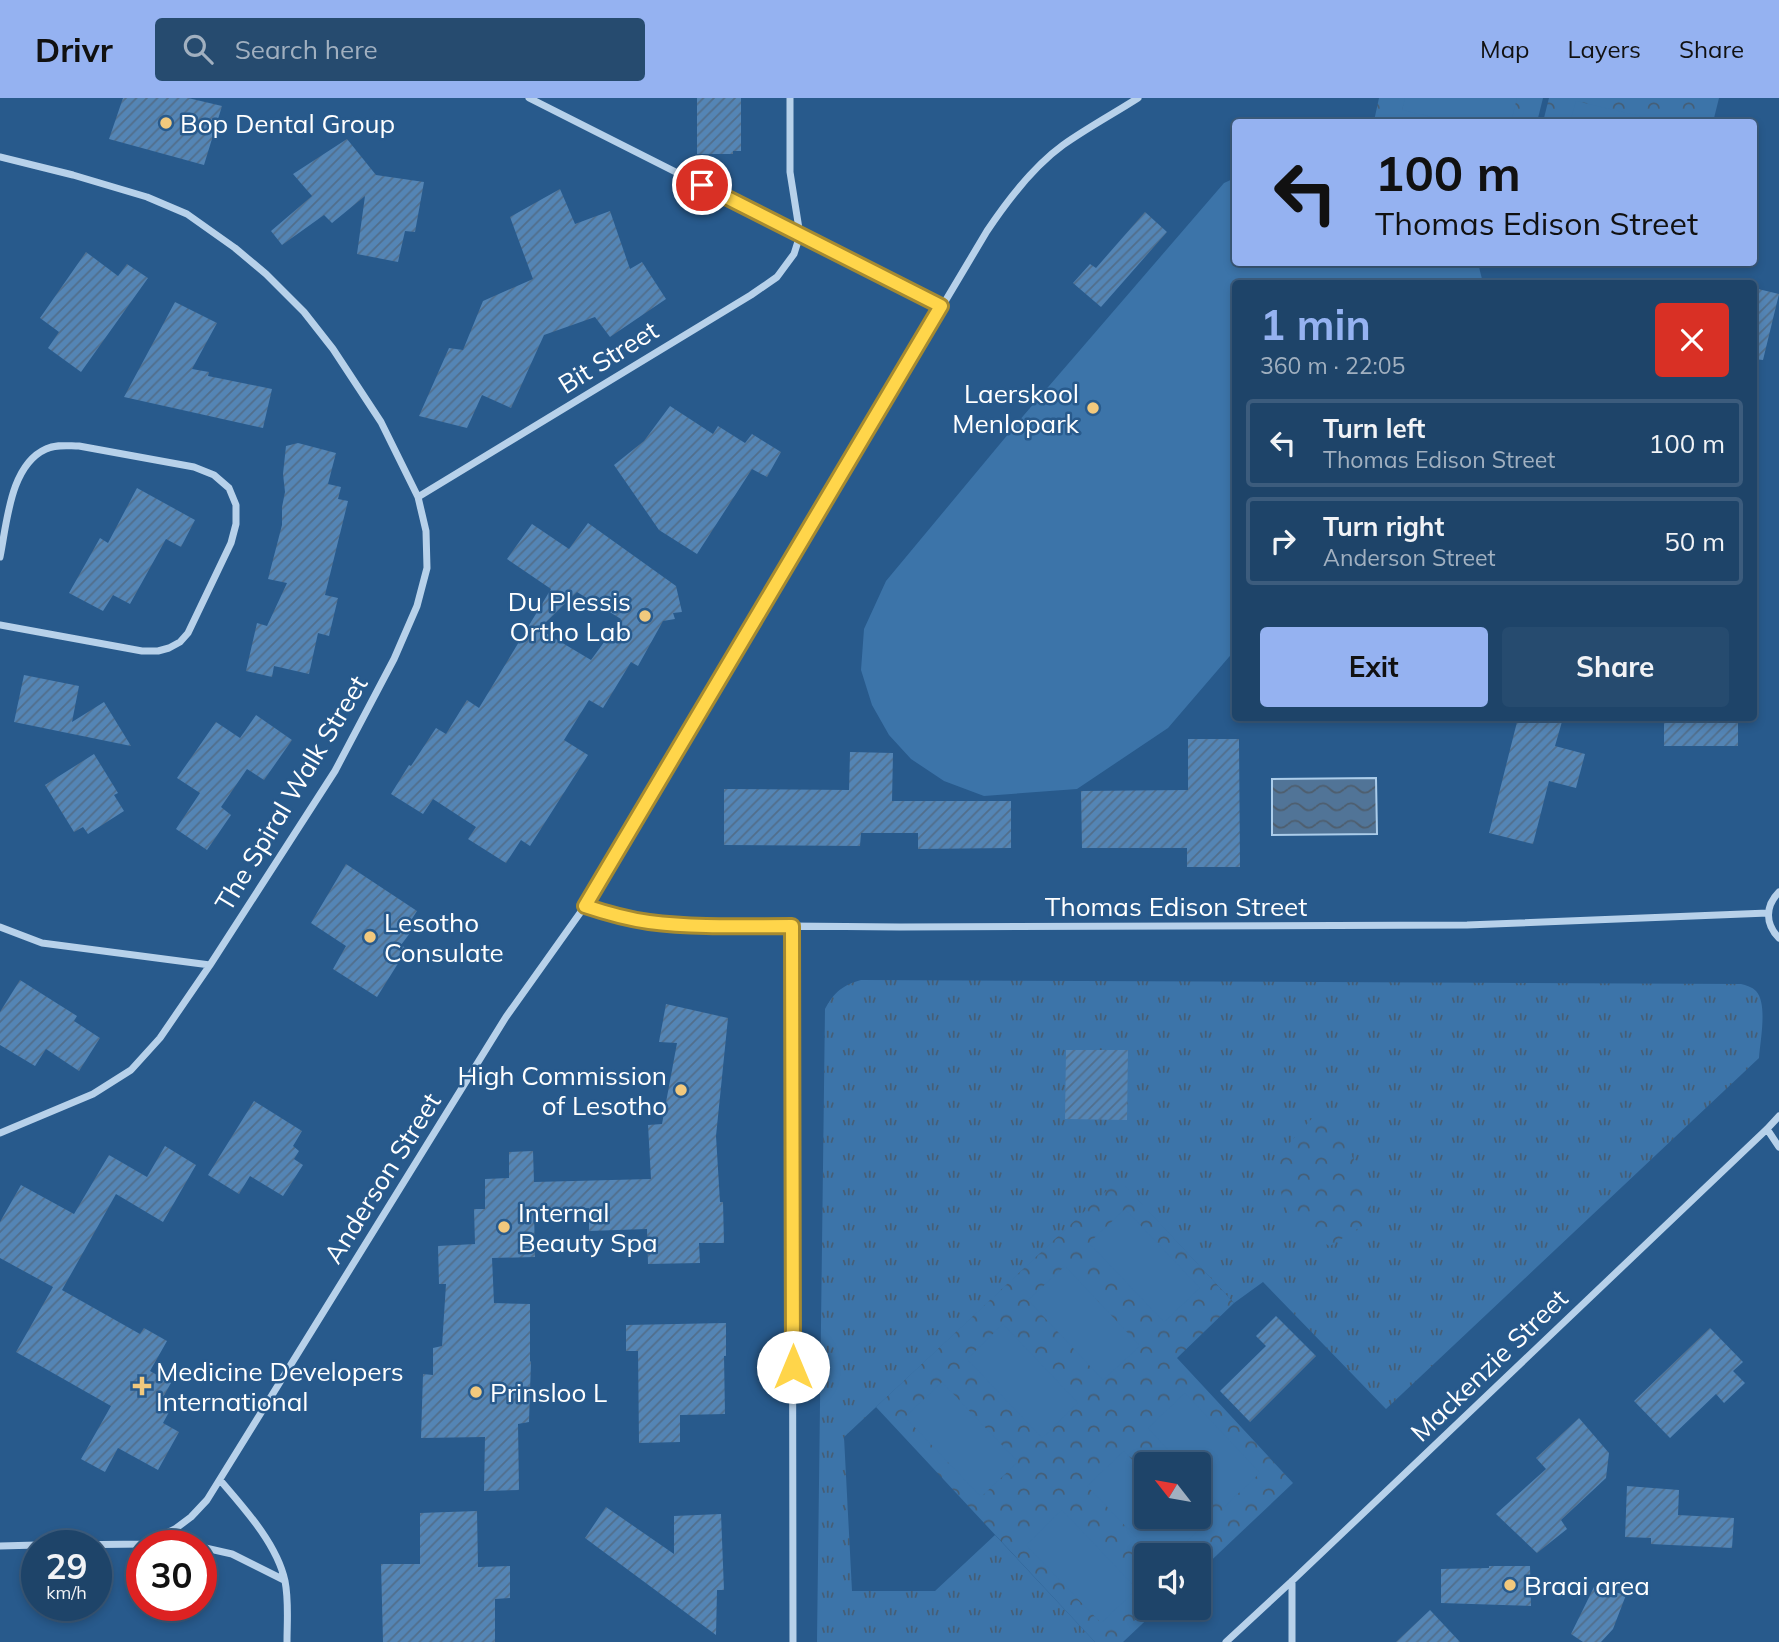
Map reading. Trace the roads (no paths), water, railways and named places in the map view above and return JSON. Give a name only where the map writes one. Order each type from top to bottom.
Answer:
[{"type":"street","points":[[529,98],[941,306]]},
{"type":"street","points":[[790,98],[790,172],[800,235]]},
{"type":"street","name":"Anderson Street","points":[[172,1530],[191,1517],[207,1500],[506,1017],[585,906],[941,306],[1002,210],[1043,163],[1062,146],[1138,98]]},
{"type":"street","name":"The Spiral Walk Street","points":[[0,156],[147,197],[187,214],[266,274],[304,312],[333,349],[381,422],[418,497],[426,531],[426,569],[417,606],[394,659],[335,771],[160,1038],[131,1070],[93,1094],[0,1132]]},
{"type":"street","name":"Bit Street","points":[[418,497],[751,295],[777,277],[794,254],[800,235]]},
{"type":"street","points":[[0,557],[15,486],[24,467],[47,448],[61,445],[79,446],[194,467],[214,475],[229,488],[236,505],[236,524],[231,543],[193,624],[180,642],[169,648],[142,651],[0,625]]},
{"type":"street","points":[[1779,892],[1771,902],[1768,913],[1773,932],[1779,938]]},
{"type":"street","name":"Thomas Edison Street","points":[[585,906],[647,922],[684,925],[900,928],[1467,925],[1768,913]]},
{"type":"street","points":[[0,926],[43,943],[210,965]]},
{"type":"street","points":[[792,926],[793,1642]]},
{"type":"street","name":"Mackenzie Street","points":[[1226,1642],[1779,1116]]},
{"type":"street","points":[[1767,1129],[1779,1147]]},
{"type":"street","points":[[220,1480],[247,1512],[278,1562],[285,1580],[287,1642]]},
{"type":"street","points":[[0,1546],[21,1545]]},
{"type":"street","points":[[217,1551],[232,1554],[285,1580]]},
{"type":"street","points":[[1292,1581],[1292,1642]]},
{"type":"water","points":[[1376,778],[1377,834],[1272,835],[1272,779]]},
{"type":"place","name":"Bop Dental Group","points":[[166,123]]},
{"type":"place","name":"Laerskool Menlopark","points":[[1093,408]]},
{"type":"place","name":"Du Plessis Ortho Lab","points":[[645,616]]},
{"type":"place","name":"Lesotho Consulate","points":[[370,937]]},
{"type":"place","name":"High Commission of Lesotho","points":[[681,1090]]},
{"type":"place","name":"Internal Beauty Spa","points":[[504,1227]]},
{"type":"place","name":"Medicine Developers International","points":[[142,1386]]},
{"type":"place","name":"Prinsloo L","points":[[476,1392]]},
{"type":"place","name":"Braai area","points":[[1510,1585]]}]
